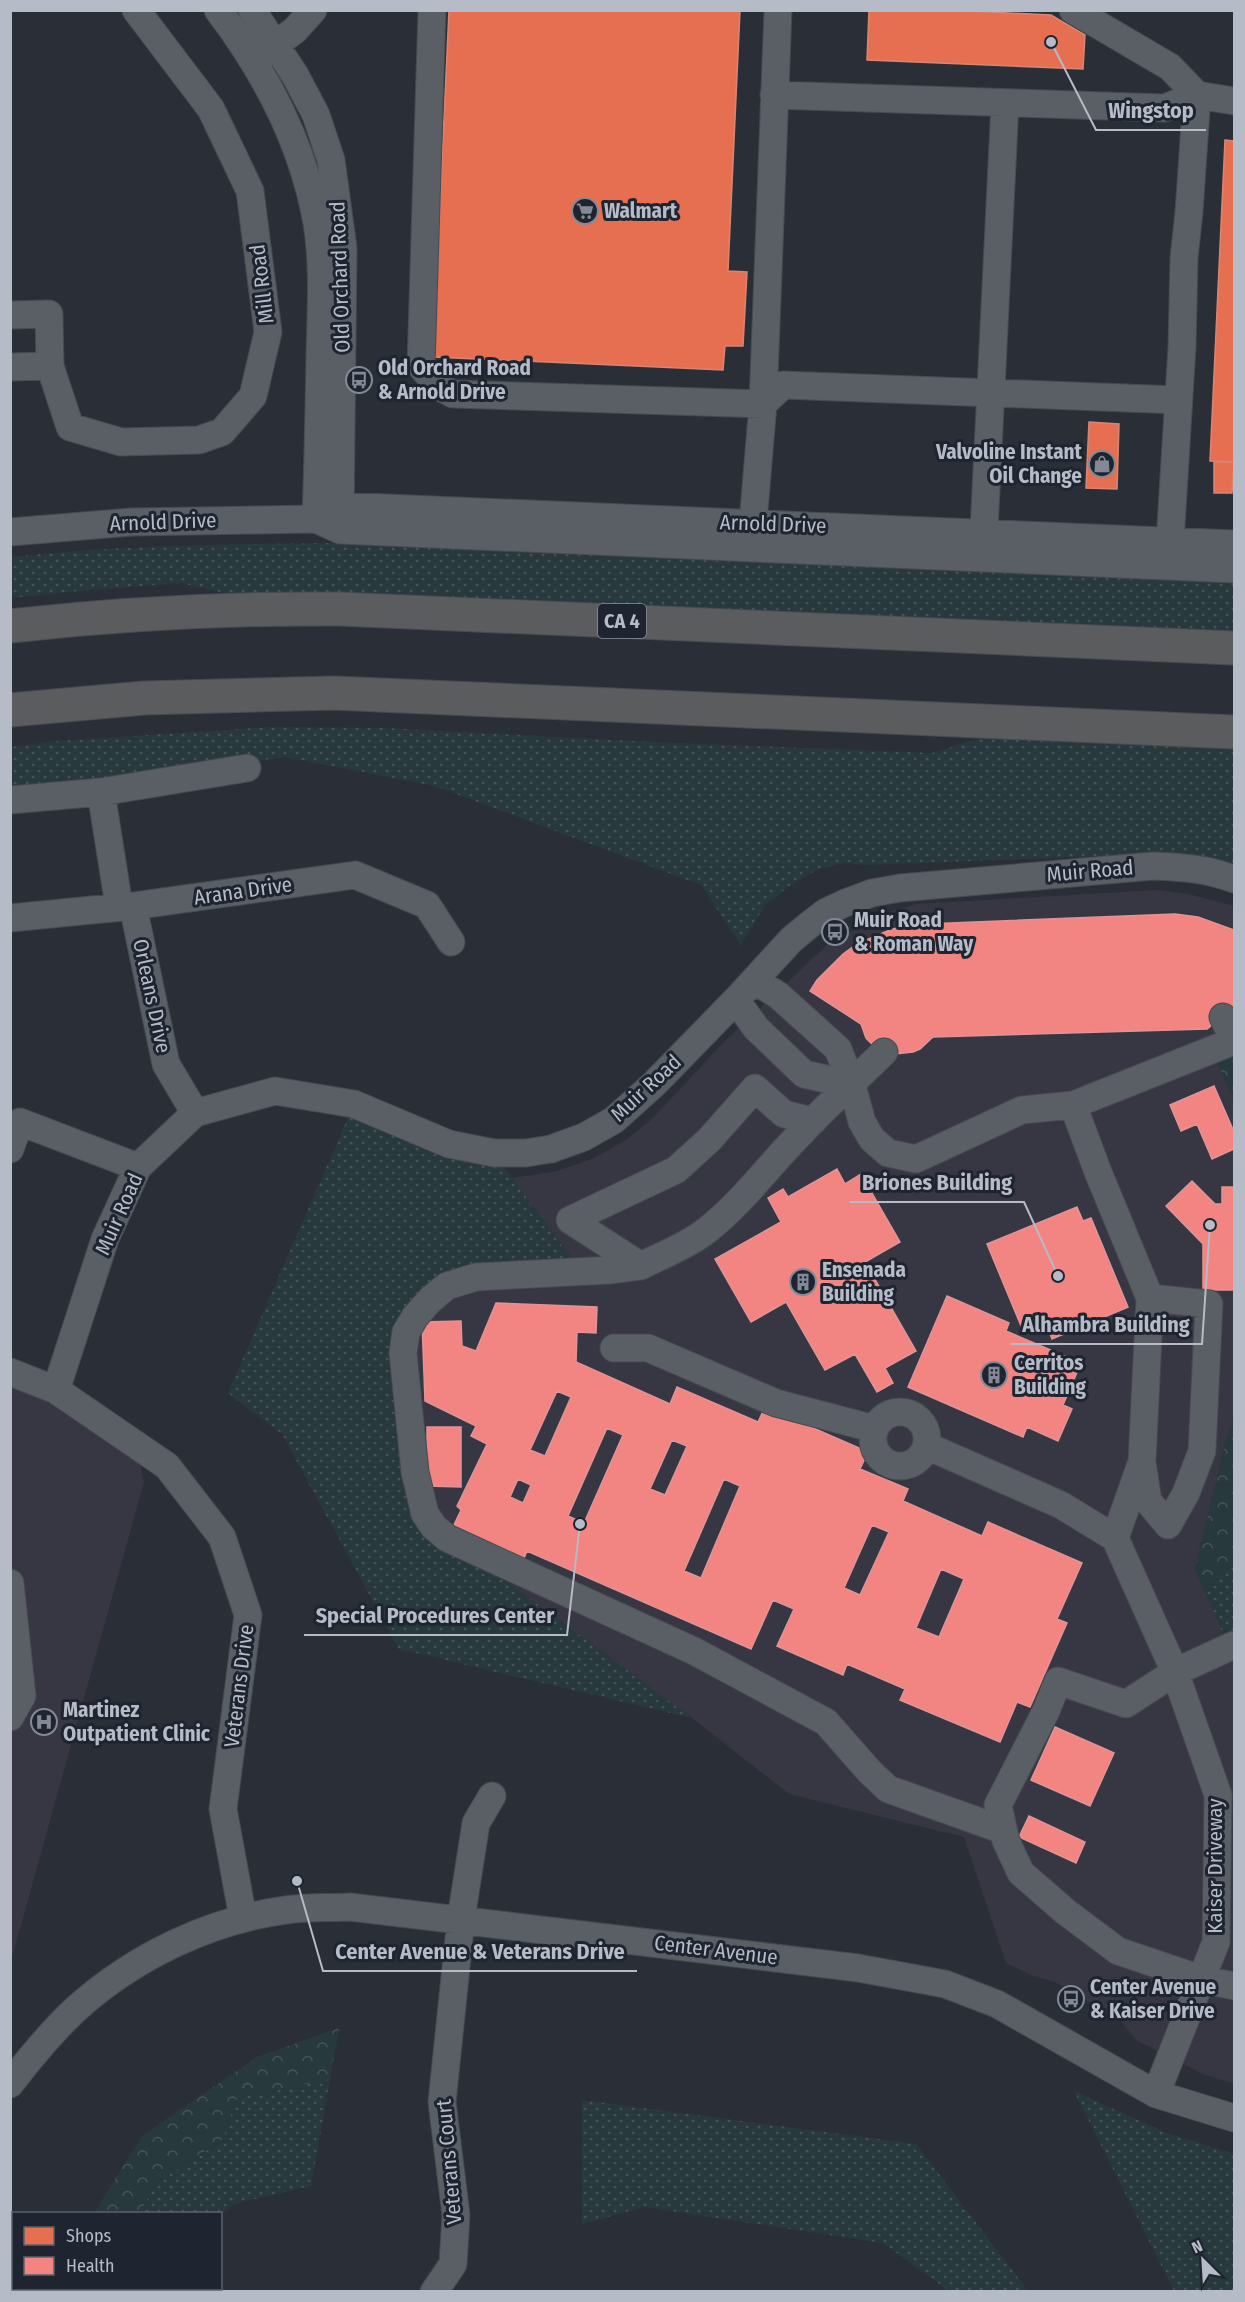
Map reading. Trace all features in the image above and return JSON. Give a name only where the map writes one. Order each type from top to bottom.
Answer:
[{"type":"highway","name":"CA 4","points":[[10,626],[98,617],[194,611],[340,609],[1234,648]]},
{"type":"highway","points":[[10,710],[144,698],[334,693],[1234,732]]},
{"type":"street","name":"Mill Road","points":[[10,315],[49,314],[50,366],[70,427],[121,442],[199,440],[222,432],[253,396],[268,332],[250,191],[211,109],[136,10]]},
{"type":"street","name":"Old Orchard Road","points":[[218,10],[268,85],[291,133],[317,224],[332,518]]},
{"type":"street","points":[[253,60],[295,30],[313,10]]},
{"type":"street","points":[[432,10],[421,366],[438,386],[453,394],[763,404],[783,385],[1178,400]]},
{"type":"street","points":[[753,524],[763,404],[778,10]]},
{"type":"street","points":[[1073,10],[1170,68],[1197,95],[1184,258],[1182,347],[1170,542]]},
{"type":"street","points":[[236,34],[260,13]]},
{"type":"street","name":"Old Orchard Road","points":[[260,13],[316,116],[331,160],[338,199],[343,248],[332,518]]},
{"type":"street","points":[[774,95],[1165,108],[1197,95],[1234,101]]},
{"type":"street","points":[[983,546],[1005,102]]},
{"type":"street","points":[[10,367],[50,366]]},
{"type":"street","name":"Arnold Drive","points":[[332,518],[983,546],[1170,542],[1234,544]]},
{"type":"street","name":"Arnold Drive","points":[[10,532],[131,522],[332,518],[753,524],[1234,569]]},
{"type":"street","points":[[10,800],[101,792],[247,768]]},
{"type":"street","name":"Orleans Drive","points":[[101,792],[126,906],[166,1064],[195,1113]]},
{"type":"street","name":"Muir Road","points":[[56,1390],[105,1239],[138,1167],[195,1113],[275,1091],[354,1104],[449,1144],[494,1154],[526,1153],[551,1149],[584,1137],[614,1120],[654,1084],[755,981],[791,940],[834,908],[872,893],[900,888],[1153,866],[1191,867],[1217,872],[1234,879]]},
{"type":"street","name":"Arana Drive","points":[[10,918],[126,906],[356,875],[427,905],[451,942]]},
{"type":"street","points":[[755,981],[778,995],[838,1049],[842,1079],[872,1139],[888,1153],[916,1159],[1022,1110],[1073,1105],[1230,1033]]},
{"type":"street","points":[[736,1000],[760,1015],[842,1079]]},
{"type":"street","points":[[884,1052],[842,1079],[813,1121],[737,1206],[704,1233],[641,1266],[612,1270],[476,1277],[447,1287],[415,1317],[406,1332],[403,1353],[415,1472],[425,1515],[447,1538],[694,1651],[826,1722],[888,1789],[1003,1830]]},
{"type":"street","points":[[641,1266],[570,1220],[676,1170],[709,1140],[755,1088],[784,1114],[813,1121]]},
{"type":"street","points":[[1073,1105],[1150,1298],[1142,1461],[1148,1501],[1168,1525],[1186,1493],[1202,1451],[1209,1304],[1150,1298]]},
{"type":"street","points":[[10,1149],[20,1122],[138,1167]]},
{"type":"street","points":[[614,1348],[648,1348],[776,1402],[875,1429]]},
{"type":"street","points":[[10,1372],[56,1390]]},
{"type":"street","name":"Veterans Drive","points":[[56,1390],[167,1466],[222,1537],[248,1615],[223,1809],[243,1918]]},
{"type":"street","points":[[895,1412],[913,1415],[925,1428],[927,1446],[917,1461],[900,1467],[891,1465],[883,1461],[873,1446],[875,1429],[886,1416],[895,1412]]},
{"type":"street","points":[[927,1446],[1061,1505],[1115,1538],[1142,1461]]},
{"type":"street","name":"Kaiser Driveway","points":[[1115,1538],[1175,1672],[1218,1795],[1216,1942],[1156,2094]]},
{"type":"street","points":[[10,1583],[22,1696],[10,1717]]},
{"type":"street","points":[[1234,1645],[1175,1672],[1126,1704],[1058,1681],[1046,1711],[998,1805],[1006,1841],[1021,1873],[1066,1912],[1118,1952],[1201,1979],[1234,1986]]},
{"type":"street","name":"Veterans Court","points":[[434,2292],[453,2264],[456,2215],[442,2103],[461,1919],[476,1823],[492,1796]]},
{"type":"street","name":"Center Avenue","points":[[10,2084],[76,2009],[113,1980],[153,1954],[205,1931],[243,1918],[287,1909],[350,1907],[858,1968],[945,1984],[997,2004],[1156,2094],[1234,2118]]},
{"type":"shaded area","points":[[1158,890],[1188,894],[1234,906],[1234,1041],[1212,1050],[1234,1101],[1234,1419],[1226,1441],[1195,1569],[1229,1647],[1234,1645],[1234,2083],[1205,2075],[1136,2040],[1121,2021],[1055,1982],[1033,1976],[1006,1963],[964,1837],[789,1794],[692,1718],[447,1538],[425,1514],[415,1317],[447,1286],[581,1271],[512,1178],[557,1171],[592,1159],[626,1140],[652,1119],[723,1043],[830,942],[892,911],[916,904]]},
{"type":"shaded area","name":"Martinez Outpatient Clinic","points":[[11,1372],[136,1446],[144,1482],[11,1961]]},
{"type":"green space","points":[[340,543],[1234,581],[1234,648],[292,609],[181,583],[11,598],[10,557],[134,548]]},
{"type":"green space","points":[[1030,723],[1234,732],[1234,863],[1182,853],[866,865],[844,863],[819,869],[792,884],[765,905],[741,945],[701,885],[435,786],[286,757],[11,794],[10,747],[58,741],[272,727],[385,728],[651,742],[932,753]]},
{"type":"green space","points":[[1234,1041],[1234,1101],[1212,1050]]},
{"type":"green space","points":[[354,1104],[494,1153],[581,1272],[476,1277],[415,1317],[411,1433],[447,1538],[692,1718],[399,1649],[282,1434],[228,1393]]},
{"type":"green space","points":[[1234,1419],[1234,1560],[1204,1589],[1195,1569],[1226,1441]]},
{"type":"green space","points":[[1233,1560],[1234,1645],[1229,1648],[1204,1589]]},
{"type":"green space","points":[[339,2028],[330,2079],[237,2098],[222,2140],[153,2185],[141,2212],[95,2212],[142,2136],[257,2057]]},
{"type":"green space","points":[[330,2079],[311,2186],[234,2204],[222,2214],[222,2212],[142,2212],[153,2185],[222,2141],[237,2098]]},
{"type":"green space","points":[[1074,2091],[1164,2132],[1234,2154],[1234,2291],[1174,2291]]},
{"type":"green space","points":[[582,2100],[916,2144],[1028,2291],[949,2291],[883,2243],[644,2207],[582,2224]]},
{"type":"green space","points":[[27,2290],[78,2290],[76,2291]]},
{"type":"green space","points":[[78,2290],[158,2290],[157,2292],[76,2292]]},
{"type":"building: Shops","name":"Walmart","points":[[449,10],[740,10],[728,271],[747,272],[743,346],[725,346],[723,370],[433,357]]},
{"type":"building: Shops","points":[[869,10],[948,10],[1051,15],[1085,35],[1083,69],[867,60]]},
{"type":"building: Shops","points":[[1225,140],[1234,141],[1234,462],[1210,461]]},
{"type":"building: Shops","name":"Valvoline Instant Oil Change","points":[[1089,422],[1119,424],[1117,489],[1086,488]]},
{"type":"building: Shops","points":[[1214,462],[1234,462],[1232,493],[1214,493]]},
{"type":"building: Health","points":[[1175,914],[1198,917],[1234,930],[1234,1008],[1207,1029],[933,1037],[920,1049],[895,1054],[875,1047],[866,1038],[861,1024],[810,991],[817,980],[843,954],[857,944],[892,929],[925,924]]},
{"type":"building: Health","points":[[1214,1086],[1234,1132],[1234,1149],[1212,1159],[1197,1124],[1181,1131],[1170,1105]]},
{"type":"building: Health","name":"Ensenada Building","points":[[837,1169],[845,1184],[861,1174],[900,1242],[865,1262],[916,1351],[885,1368],[893,1383],[877,1392],[855,1354],[825,1370],[786,1302],[751,1322],[715,1259],[781,1222],[768,1198],[783,1189],[788,1197]]},
{"type":"building: Health","points":[[1192,1181],[1215,1204],[1222,1204],[1222,1187],[1234,1187],[1234,1290],[1203,1290],[1203,1244],[1166,1206]]},
{"type":"building: Health","points":[[1077,1207],[1083,1221],[1091,1218],[1128,1307],[1052,1339],[1046,1324],[1024,1333],[987,1244]]},
{"type":"building: Health","name":"Cerritos Building","points":[[947,1296],[1009,1323],[1006,1331],[1081,1363],[1063,1405],[1072,1409],[1058,1441],[1027,1427],[1023,1437],[908,1387]]},
{"type":"building: Health","points":[[496,1303],[597,1307],[596,1333],[577,1332],[576,1362],[670,1404],[677,1387],[758,1422],[765,1407],[868,1452],[860,1469],[908,1489],[903,1501],[982,1536],[988,1522],[1082,1563],[1057,1619],[1067,1623],[1030,1707],[1017,1702],[1000,1742],[900,1700],[905,1689],[847,1664],[843,1675],[777,1646],[794,1609],[773,1600],[751,1649],[527,1551],[524,1558],[453,1527],[461,1510],[457,1506],[487,1444],[471,1436],[476,1426],[425,1401],[422,1322],[461,1321],[462,1346],[476,1351]],"holes":[[[557,1391],[571,1397],[545,1456],[530,1450]],[[607,1428],[623,1435],[584,1523],[568,1516]],[[672,1440],[687,1446],[665,1495],[650,1489]],[[518,1479],[531,1485],[523,1503],[510,1497]],[[724,1479],[740,1486],[701,1578],[684,1571]],[[872,1525],[889,1532],[860,1595],[844,1588]],[[941,1569],[964,1579],[939,1637],[916,1628]]]},
{"type":"building: Health","points":[[427,1427],[461,1427],[461,1487],[427,1486]]},
{"type":"building: Health","points":[[1055,1727],[1114,1753],[1090,1806],[1031,1780]]},
{"type":"building: Health","points":[[1029,1816],[1085,1842],[1076,1863],[1019,1837]]},
{"type":"place","name":"Wingstop","points":[[1051,42]]},
{"type":"place","name":"Walmart","points":[[585,211]]},
{"type":"place","name":"Old Orchard Road & Arnold Drive","points":[[359,380]]},
{"type":"place","name":"Valvoline Instant Oil Change","points":[[1102,464]]},
{"type":"place","name":"Muir Road & Roman Way","points":[[835,932]]},
{"type":"place","name":"Alhambra Building","points":[[1210,1225]]},
{"type":"place","name":"Briones Building","points":[[1058,1276]]},
{"type":"place","name":"Ensenada Building","points":[[803,1282]]},
{"type":"place","name":"Cerritos Building","points":[[994,1375]]},
{"type":"place","name":"Special Procedures Center","points":[[580,1524]]},
{"type":"place","name":"Martinez Outpatient Clinic","points":[[44,1722]]},
{"type":"place","name":"Center Avenue & Veterans Drive","points":[[297,1881]]},
{"type":"place","name":"Center Avenue & Kaiser Drive","points":[[1071,1999]]}]
